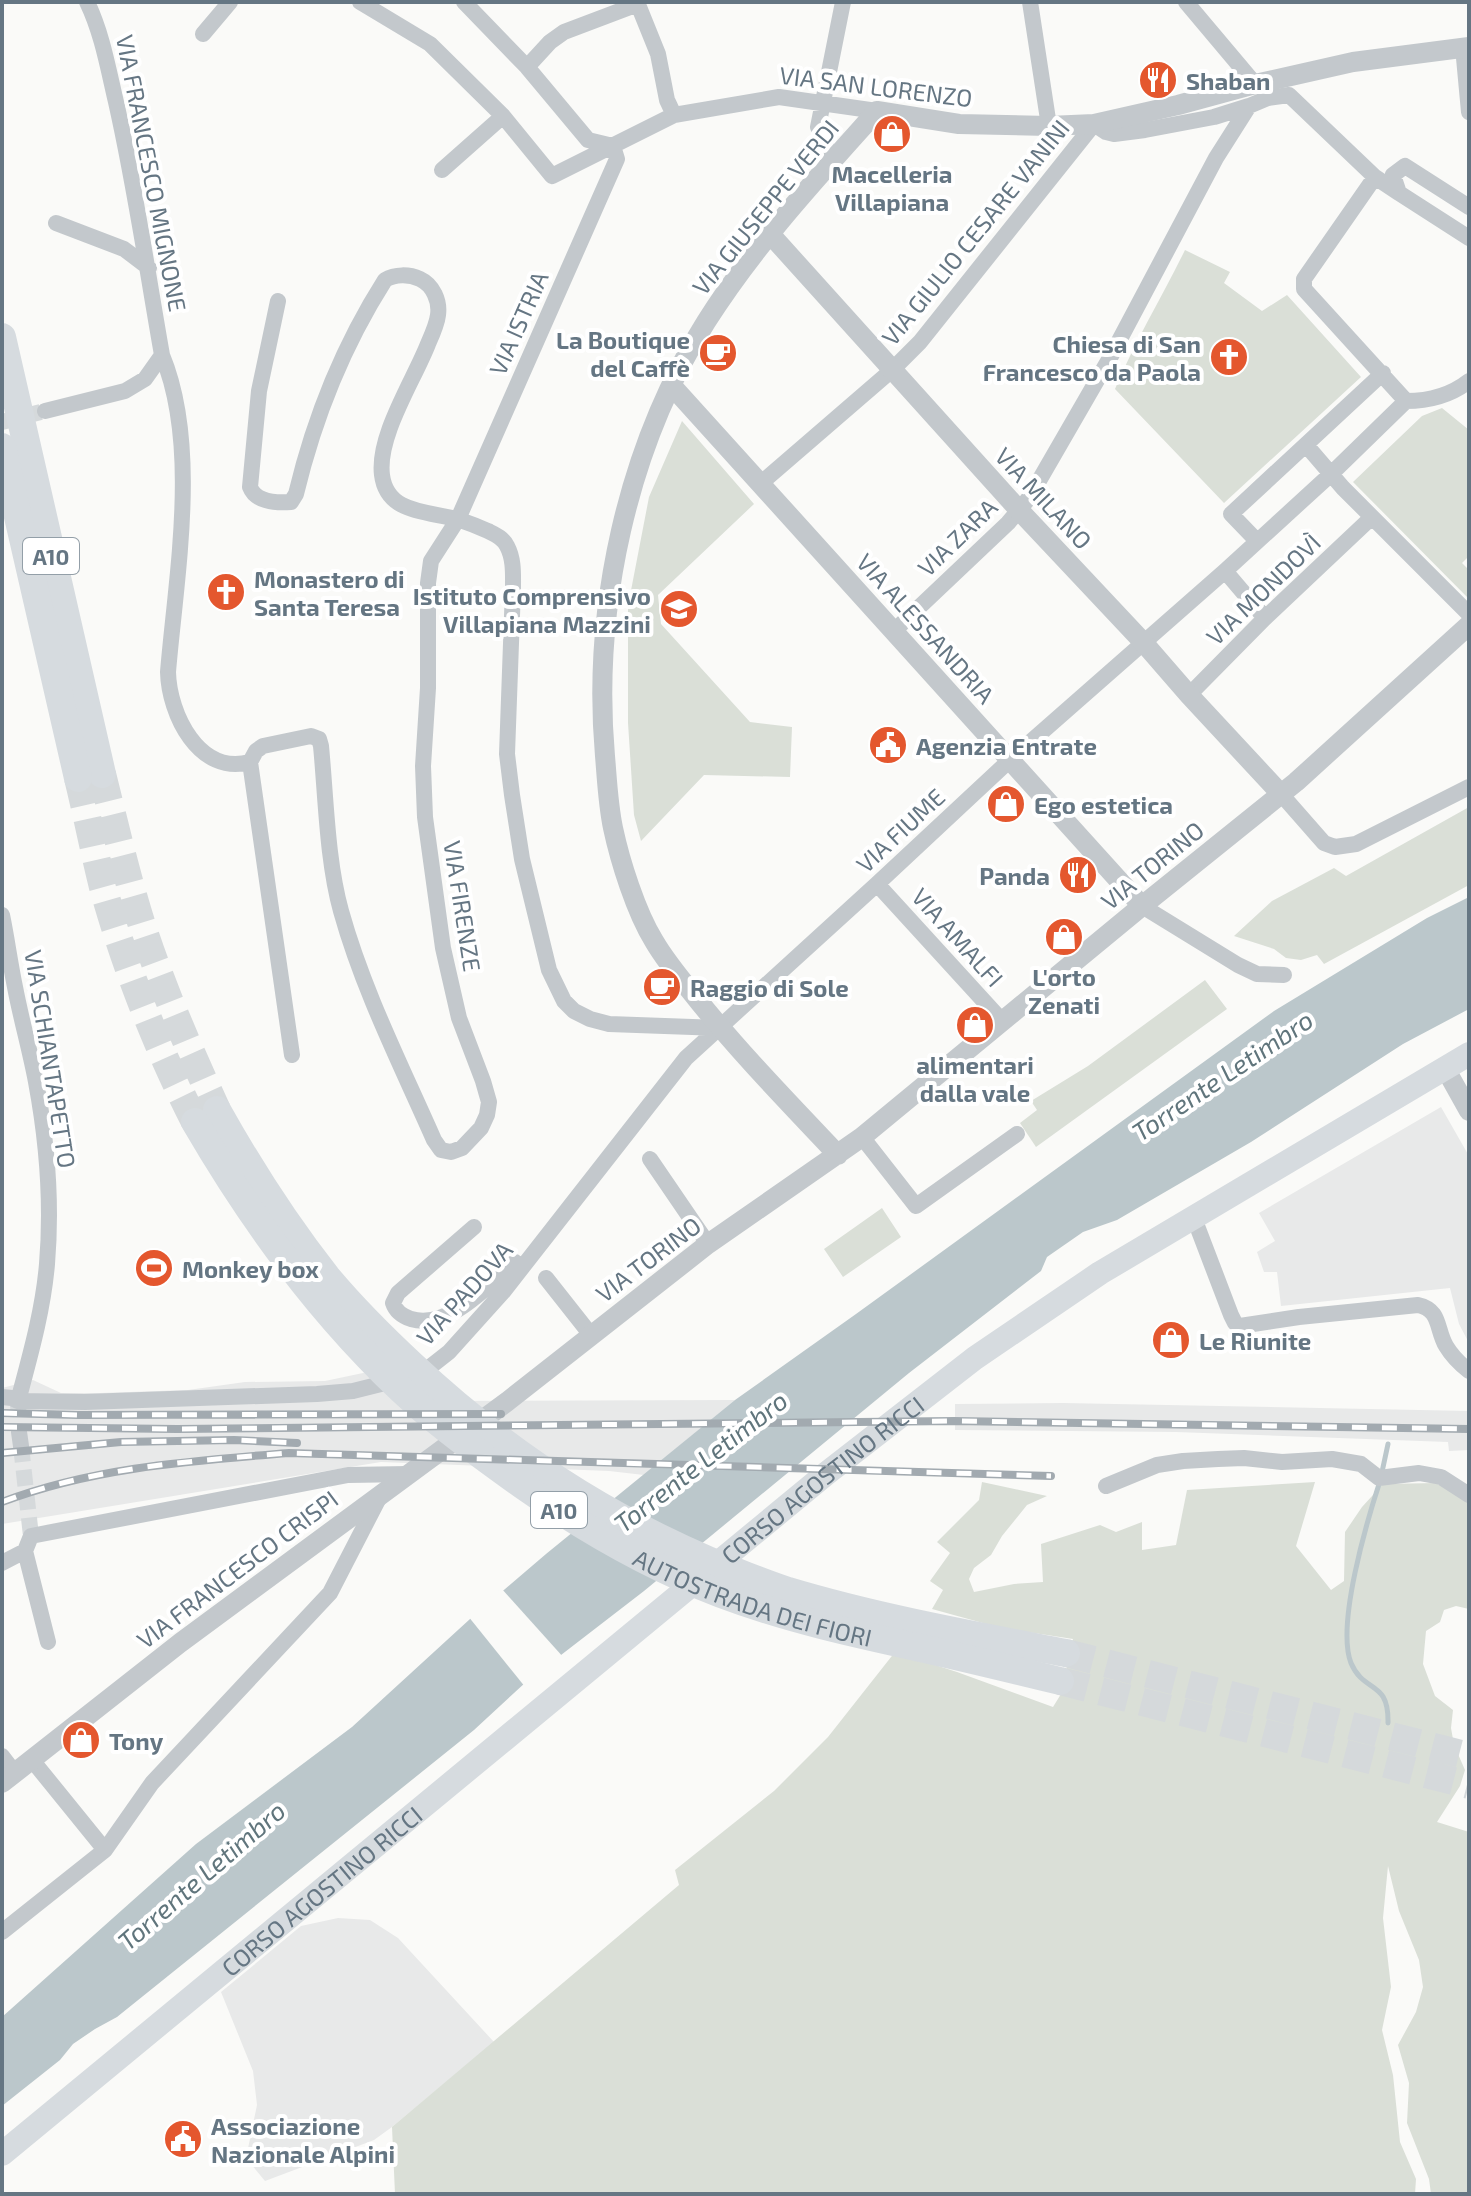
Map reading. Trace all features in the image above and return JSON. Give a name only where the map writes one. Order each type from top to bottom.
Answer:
[{"type":"highway","name":"A10","points":[[2,337],[90,776],[2,447]]},
{"type":"highway","name":"AUTOSTRADA DEI FIORI","points":[[206,1116],[246,1162],[265,1212],[388,1342],[443,1395],[558,1482],[617,1517],[678,1547],[785,1590],[844,1606],[957,1644],[1063,1667]]},
{"type":"main road","name":"CORSO AGOSTINO RICCI","points":[[2,2154],[827,1473],[975,1358],[1100,1273],[1469,1054]]},
{"type":"street","name":"VIA FRANCESCO MIGNONE","points":[[87,2],[98,24],[119,116],[149,268],[162,355],[170,375],[179,425],[183,489],[168,689],[181,723],[194,745],[221,764],[250,762]]},
{"type":"street","points":[[203,34],[230,2]]},
{"type":"street","points":[[360,2],[430,44],[503,116],[442,170]]},
{"type":"street","points":[[464,2],[527,67],[588,140],[613,146]]},
{"type":"street","points":[[833,160],[818,127],[843,2]]},
{"type":"street","points":[[1030,2],[1049,126]]},
{"type":"street","points":[[1186,2],[1255,84]]},
{"type":"street","points":[[527,67],[564,32],[638,3],[658,54],[667,100],[674,115]]},
{"type":"street","points":[[1466,47],[1469,112]]},
{"type":"street","name":"VIA SAN LORENZO","points":[[503,116],[552,176],[674,115],[779,97],[959,124],[1094,124],[1353,62],[1466,47]]},
{"type":"street","name":"VIA SAN LORENZO","points":[[1094,124],[1106,132],[1124,133],[1181,124],[1268,98],[1289,95],[1375,177]]},
{"type":"street","name":"VIA ZARA","points":[[894,631],[1008,523],[1029,498],[1104,369],[1216,158],[1249,106]]},
{"type":"street","name":"VIA GIUSEPPE VERDI","points":[[838,1155],[720,1028],[670,966],[639,913],[613,828],[602,720],[606,606],[628,498],[644,447],[705,324],[771,235],[877,111]]},
{"type":"street","name":"VIA GIULIO CESARE VANINI","points":[[760,484],[920,342],[1094,124]]},
{"type":"street","name":"VIA ISTRIA","points":[[458,519],[617,159],[613,146]]},
{"type":"street","points":[[1399,193],[1393,175],[1405,166],[1469,207]]},
{"type":"street","points":[[1469,238],[1375,177],[1304,279],[1304,289],[1406,401],[1439,397],[1469,381]]},
{"type":"street","points":[[56,223],[124,249],[149,268]]},
{"type":"street","name":"VIA MILANO","points":[[771,235],[1281,794]]},
{"type":"street","points":[[278,301],[259,391],[250,487],[257,498],[291,502],[296,494],[314,427],[338,367],[385,280],[399,275],[417,278],[429,285],[437,299],[438,315],[382,451],[382,476],[389,496],[402,506],[458,519],[500,538],[507,546],[512,563],[513,588],[507,754],[522,859],[549,970],[564,1001],[574,1011],[590,1019],[609,1024],[720,1028]]},
{"type":"street","points":[[45,411],[125,391],[145,379],[162,355]]},
{"type":"street","points":[[1257,541],[1231,514],[1383,373]]},
{"type":"street","name":"VIA ALESSANDRIA","points":[[672,386],[1142,906]]},
{"type":"street","name":"VIA FIUME","points":[[720,1028],[1010,760],[1225,571],[1406,401]]},
{"type":"street","points":[[1306,445],[1371,518],[1469,614]]},
{"type":"street","name":"VIA MONDOVÌ","points":[[1189,695],[1371,518]]},
{"type":"street","name":"VIA FIRENZE","points":[[250,762],[263,746],[311,736],[319,739],[334,877],[340,910],[358,962],[434,1140],[441,1150],[451,1152],[462,1148],[481,1128],[489,1102],[459,1018],[443,948],[425,817],[423,766],[431,561],[458,519]]},
{"type":"street","points":[[1225,571],[1265,618]]},
{"type":"street","name":"VIA TORINO","points":[[508,1401],[708,1244],[862,1137],[1281,794],[1469,625]]},
{"type":"street","points":[[250,762],[292,1055]]},
{"type":"street","points":[[1281,794],[1324,843],[1335,847],[1356,844],[1469,787]]},
{"type":"street","name":"VIA AMALFI","points":[[877,884],[1003,1022]]},
{"type":"street","points":[[1142,906],[1238,965],[1257,974],[1284,975]]},
{"type":"street","name":"VIA SCHIANTAPETTO","points":[[2,915],[36,1083],[46,1157],[48,1212],[47,1263],[35,1340],[10,1399]]},
{"type":"street","name":"VIA PADOVA","points":[[10,1399],[85,1402],[317,1394],[353,1391],[421,1374],[449,1352],[503,1292],[686,1058],[720,1028]]},
{"type":"street","points":[[1445,1068],[1469,1111]]},
{"type":"street","points":[[862,1137],[916,1206],[1017,1134]]},
{"type":"street","points":[[650,1159],[708,1244]]},
{"type":"street","points":[[1194,1218],[1231,1315],[1240,1326],[1418,1305],[1429,1307],[1445,1345],[1469,1371]]},
{"type":"street","points":[[474,1227],[398,1293],[393,1303],[396,1310],[420,1321],[440,1317],[483,1292],[516,1262],[528,1258]]},
{"type":"street","points":[[546,1278],[591,1335]]},
{"type":"street","name":"VIA FRANCESCO CRISPI","points":[[9,1778],[180,1643],[508,1401]]},
{"type":"street","points":[[1106,1486],[1157,1465],[1183,1461],[1332,1459],[1361,1464],[1379,1478],[1419,1473],[1441,1477],[1469,1495]]},
{"type":"street","points":[[2,1563],[28,1543],[348,1475],[409,1474]]},
{"type":"street","points":[[2,1932],[105,1850],[152,1783],[330,1593],[381,1493]]},
{"type":"street","points":[[28,1543],[48,1642]]},
{"type":"street","points":[[2,1756],[9,1778]]},
{"type":"street","points":[[32,1760],[105,1850]]},
{"type":"shaded area","points":[[1185,250],[1230,272],[1224,283],[1262,311],[1287,295],[1361,377],[1224,503],[1115,389]]},
{"type":"shaded area","points":[[1442,408],[1469,430],[1469,556],[1462,563],[1469,570],[1469,599],[1353,482],[1422,416]]},
{"type":"shaded area","points":[[682,421],[754,504],[658,595],[661,624],[750,722],[792,727],[790,777],[704,775],[641,841],[634,815],[628,723],[628,606],[649,497]]},
{"type":"shaded area","points":[[1469,807],[1469,885],[1324,964],[1317,955],[1301,960],[1286,958],[1274,949],[1234,936],[1272,901],[1334,868],[1346,876]]},
{"type":"shaded area","points":[[1205,980],[1227,1009],[1036,1147],[1020,1123],[1037,1110],[1031,1101],[1088,1066]]},
{"type":"shaded area","points":[[1441,1107],[1469,1156],[1469,1343],[1459,1324],[1450,1288],[1281,1306],[1277,1272],[1264,1272],[1257,1252],[1275,1241],[1259,1213]]},
{"type":"shaded area","points":[[882,1208],[901,1237],[843,1277],[824,1249]]},
{"type":"shaded area","points":[[403,1360],[447,1401],[735,1400],[644,1475],[381,1462],[2,1524],[2,1388],[33,1380],[61,1393],[188,1390],[245,1382],[325,1381]]},
{"type":"shaded area","points":[[1063,1403],[1469,1411],[1469,1450],[1449,1451],[1448,1442],[1176,1432],[955,1430],[955,1404]]},
{"type":"shaded area","points":[[982,1482],[1047,1496],[1027,1505],[991,1555],[974,1568],[969,1579],[974,1592],[1043,1582],[1041,1544],[1100,1525],[1116,1532],[1142,1522],[1142,1550],[1176,1545],[1187,1490],[1315,1482],[1296,1546],[1331,1590],[1344,1581],[1345,1532],[1383,1484],[1436,1483],[1469,1501],[1469,1609],[1456,1606],[1444,1610],[1440,1622],[1426,1631],[1423,1664],[1435,1696],[1453,1710],[1451,1728],[1454,1745],[1465,1770],[1460,1786],[1437,1822],[1469,1832],[1469,2194],[1431,2194],[1429,2179],[1407,2123],[1409,2083],[1398,2045],[1416,2012],[1423,1987],[1419,1960],[1399,1911],[1388,1866],[1383,1918],[1391,1987],[1382,2030],[1393,2075],[1400,2142],[1416,2179],[1415,2194],[395,2194],[392,2127],[679,1885],[675,1870],[774,1791],[828,1737],[895,1652],[1053,1707],[1061,1694],[1073,1639],[1001,1628],[932,1609],[943,1590],[930,1581],[950,1553],[937,1542],[979,1500]]},
{"type":"shaded area","points":[[338,1918],[370,1920],[398,1938],[494,2042],[374,2140],[265,2181],[246,2158],[257,2105],[253,2071],[221,1992],[301,1926]]},
{"type":"water","name":"Torrente Letimbro","points":[[1469,897],[1469,1009],[1403,1044],[1251,1142],[1117,1220],[1083,1232],[1047,1257],[1041,1271],[909,1373],[644,1591],[526,1682],[474,1730],[117,2017],[73,2044],[60,2060],[2,2106],[2,2017],[196,1844],[352,1727],[546,1554],[735,1400],[1274,1011],[1427,918]]},
{"type":"pier","points":[[501,1588],[564,1658],[526,1688],[468,1616]]},
{"type":"waterway","points":[[1382,1472],[1388,1444]]},
{"type":"waterway","points":[[1380,1481],[1355,1573],[1347,1646],[1356,1673],[1384,1699],[1388,1723]]},
{"type":"tunnel","points":[[2,422],[45,411]]},
{"type":"tunnel","points":[[102,774],[147,940],[217,1110]]},
{"type":"tunnel","points":[[78,778],[103,887],[132,978],[195,1122]]},
{"type":"tunnel","points":[[18,1401],[19,1432]]},
{"type":"tunnel","points":[[21,1446],[31,1536]]},
{"type":"tunnel","points":[[1066,1653],[1469,1756]]},
{"type":"tunnel","points":[[1060,1681],[1469,1785]]},
{"type":"railway","points":[[2,1413],[501,1414]]},
{"type":"railway","points":[[2,1427],[177,1429],[954,1421],[1469,1429]]},
{"type":"railway","points":[[2,1453],[121,1442],[234,1440],[297,1443]]},
{"type":"railway","points":[[2,1502],[107,1473],[289,1453],[1051,1476]]},
{"type":"place","name":"Shaban","points":[[1158,80]]},
{"type":"place","name":"Macelleria Villapiana","points":[[892,134]]},
{"type":"place","name":"La Boutique del Caffè","points":[[718,353]]},
{"type":"place","name":"Chiesa di San Francesco da Paola","points":[[1229,357]]},
{"type":"place","name":"Monastero di Santa Teresa","points":[[226,592]]},
{"type":"place","name":"Istituto Comprensivo Villapiana Mazzini","points":[[679,609]]},
{"type":"place","name":"Agenzia Entrate","points":[[888,745]]},
{"type":"place","name":"Ego estetica","points":[[1006,804]]},
{"type":"place","name":"Panda","points":[[1078,875]]},
{"type":"place","name":"L'orto Zenati","points":[[1064,937]]},
{"type":"place","name":"Raggio di Sole","points":[[662,987]]},
{"type":"place","name":"alimentari dalla vale","points":[[975,1025]]},
{"type":"place","name":"Monkey box","points":[[154,1268]]},
{"type":"place","name":"Le Riunite","points":[[1171,1340]]},
{"type":"place","name":"Tony","points":[[81,1740]]},
{"type":"place","name":"Associazione Nazionale Alpini","points":[[183,2139]]}]
